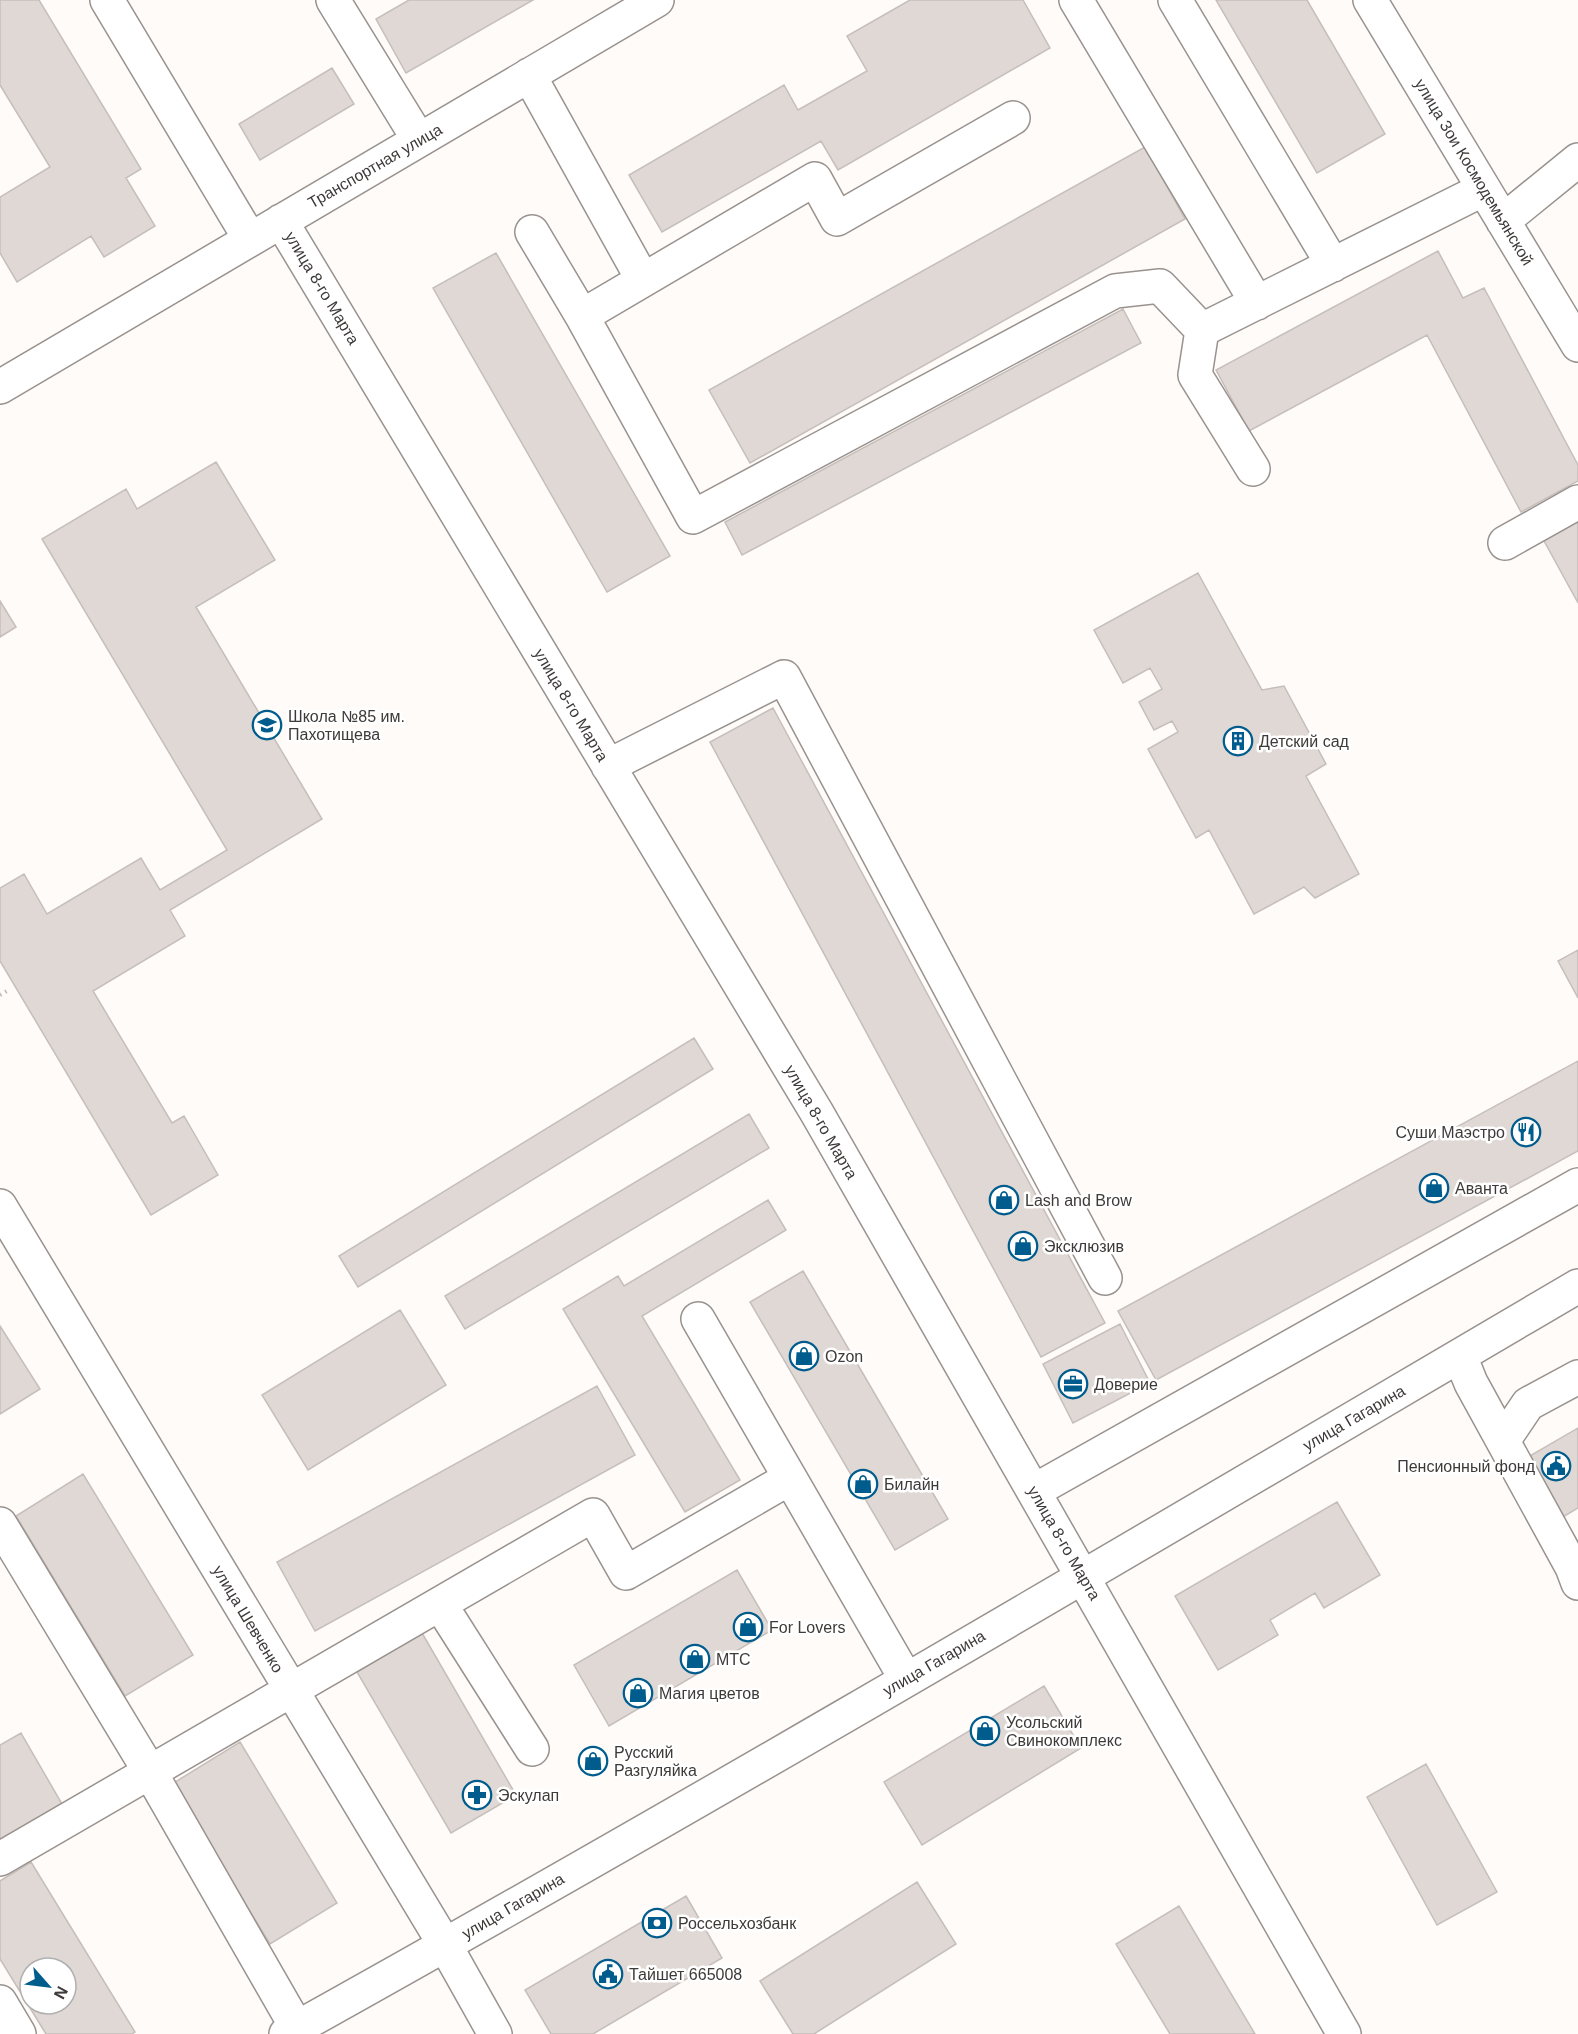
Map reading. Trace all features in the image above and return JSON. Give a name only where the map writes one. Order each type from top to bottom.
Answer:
[{"type":"street","points":[[107,0],[250,239]]},
{"type":"street","points":[[333,0],[419,140]]},
{"type":"street","name":"Транспортная улица","points":[[0,387],[657,0]]},
{"type":"street","points":[[1076,0],[1257,303]]},
{"type":"street","points":[[1175,0],[1333,265]]},
{"type":"street","name":"улица Зои Космодемьянской","points":[[1371,0],[1578,345]]},
{"type":"street","points":[[529,75],[643,280]]},
{"type":"street","points":[[582,316],[815,179],[837,219],[1013,118]]},
{"type":"street","points":[[1503,221],[1578,160]]},
{"type":"street","points":[[1202,330],[1484,189]]},
{"type":"street","name":"улица 8-го Марта","points":[[281,221],[817,1113],[1344,2034]]},
{"type":"street","points":[[532,232],[582,316],[693,517],[1115,291],[1160,286],[1202,330]]},
{"type":"street","points":[[1202,330],[1195,375],[1253,470]]},
{"type":"street","points":[[1505,543],[1578,502]]},
{"type":"street","points":[[608,766],[784,677],[1105,1278]]},
{"type":"street","points":[[1034,1491],[1578,1185]]},
{"type":"street","name":"улица Шевченко","points":[[0,1206],[445,1946],[495,2034]]},
{"type":"street","name":"улица Гагарина","points":[[291,2031],[445,1946],[1083,1577],[1578,1286]]},
{"type":"street","points":[[698,1319],[906,1679]]},
{"type":"street","points":[[1460,1356],[1472,1383],[1572,1567],[1578,1583]]},
{"type":"street","points":[[1503,1441],[1528,1404],[1578,1377]]},
{"type":"street","points":[[0,1858],[593,1515],[626,1573],[790,1478]]},
{"type":"street","points":[[0,1524],[150,1772],[291,2031]]},
{"type":"street","points":[[440,1604],[532,1749]]},
{"type":"street","points":[[0,2002],[19,2034]]},
{"type":"path","points":[[0,995],[7,991]]},
{"type":"building","points":[[0,0],[39,0],[141,169],[126,178],[155,226],[104,257],[91,236],[17,282],[0,253],[0,197],[50,167],[0,85]]},
{"type":"building","points":[[409,0],[533,0],[406,73],[376,19]]},
{"type":"building","points":[[910,0],[1023,0],[1050,48],[838,170],[821,141],[662,232],[629,175],[784,85],[798,110],[867,71],[847,36]]},
{"type":"building","points":[[1216,0],[1307,0],[1385,134],[1317,173]]},
{"type":"building","points":[[332,68],[354,104],[260,160],[239,124]]},
{"type":"building","points":[[1145,147],[1185,219],[750,463],[709,390]]},
{"type":"building","points":[[1438,251],[1463,298],[1484,288],[1578,465],[1578,481],[1521,512],[1427,335],[1249,431],[1216,370]]},
{"type":"building","points":[[496,253],[670,556],[607,592],[433,288]]},
{"type":"building","points":[[1123,309],[1141,343],[742,555],[725,522]]},
{"type":"building","points":[[216,462],[275,560],[196,607],[322,819],[170,910],[185,936],[93,991],[172,1123],[184,1116],[218,1175],[151,1215],[0,961],[0,888],[24,874],[47,914],[141,858],[160,890],[227,850],[42,539],[126,489],[137,509]]},
{"type":"building","points":[[1578,519],[1578,603],[1543,539]]},
{"type":"building","name":"Детский сад","points":[[1198,573],[1262,690],[1284,686],[1326,764],[1306,776],[1359,874],[1315,898],[1304,887],[1254,914],[1209,830],[1196,838],[1148,749],[1178,732],[1172,721],[1154,730],[1139,702],[1162,689],[1150,668],[1123,683],[1094,630]]},
{"type":"building","points":[[0,601],[16,627],[0,637]]},
{"type":"building","points":[[773,708],[1105,1323],[1041,1357],[710,742]]},
{"type":"building","points":[[1578,950],[1578,998],[1558,961]]},
{"type":"building","points":[[694,1038],[713,1069],[358,1287],[339,1256]]},
{"type":"building","points":[[1578,1061],[1578,1151],[1156,1380],[1118,1311]]},
{"type":"building","points":[[749,1114],[769,1148],[465,1329],[445,1296]]},
{"type":"building","points":[[768,1200],[786,1230],[642,1316],[740,1480],[685,1512],[563,1309],[618,1276],[624,1286]]},
{"type":"building","points":[[803,1271],[948,1519],[895,1550],[750,1302]]},
{"type":"building","points":[[400,1310],[446,1385],[308,1470],[262,1395]]},
{"type":"building","points":[[1120,1324],[1150,1383],[1073,1423],[1043,1364]]},
{"type":"building","points":[[0,1326],[40,1389],[0,1414]]},
{"type":"building","points":[[597,1386],[635,1455],[315,1631],[277,1562]]},
{"type":"building","points":[[1578,1428],[1578,1508],[1563,1517],[1528,1457]]},
{"type":"building","points":[[83,1474],[193,1655],[125,1696],[16,1516]]},
{"type":"building","points":[[1337,1502],[1380,1575],[1324,1608],[1315,1593],[1270,1620],[1278,1635],[1218,1670],[1175,1596]]},
{"type":"building","points":[[737,1570],[772,1630],[609,1726],[574,1665]]},
{"type":"building","points":[[422,1633],[516,1795],[451,1833],[357,1672]]},
{"type":"building","points":[[1044,1686],[1081,1748],[922,1845],[884,1782]]},
{"type":"building","points":[[21,1733],[62,1804],[0,1840],[0,1745]]},
{"type":"building","points":[[240,1742],[337,1903],[270,1944],[172,1784]]},
{"type":"building","points":[[1426,1764],[1497,1892],[1437,1925],[1367,1797]]},
{"type":"building","points":[[31,1862],[135,2032],[132,2034],[46,2034],[35,2016],[78,2016],[78,1956],[18,1956],[18,1988],[0,1959],[0,1881]]},
{"type":"building","points":[[917,1882],[956,1944],[814,2034],[793,2034],[760,1981]]},
{"type":"building","points":[[686,1896],[722,1958],[593,2034],[551,2034],[525,1990]]},
{"type":"building","points":[[1179,1906],[1255,2034],[1170,2034],[1116,1944]]},
{"type":"place","name":"Школа №85 им. Пахотищева","points":[[267,725]]},
{"type":"place","name":"Детский сад","points":[[1238,741]]},
{"type":"place","name":"Суши Маэстро","points":[[1526,1132]]},
{"type":"place","name":"Аванта","points":[[1434,1188]]},
{"type":"place","name":"Lash and Brow","points":[[1004,1200]]},
{"type":"place","name":"Эксклюзив","points":[[1023,1246]]},
{"type":"place","name":"Ozon","points":[[804,1356]]},
{"type":"place","name":"Доверие","points":[[1073,1384]]},
{"type":"place","name":"Пенсионный фонд","points":[[1556,1466]]},
{"type":"place","name":"Билайн","points":[[863,1484]]},
{"type":"place","name":"For Lovers","points":[[748,1627]]},
{"type":"place","name":"МТС","points":[[695,1659]]},
{"type":"place","name":"Магия цветов","points":[[638,1693]]},
{"type":"place","name":"Усольский Свинокомплекс","points":[[985,1731]]},
{"type":"place","name":"Русский Разгуляйка","points":[[593,1761]]},
{"type":"place","name":"Эскулап","points":[[477,1795]]},
{"type":"place","name":"Россельхозбанк","points":[[657,1923]]},
{"type":"place","name":"Тайшет 665008","points":[[608,1974]]}]
